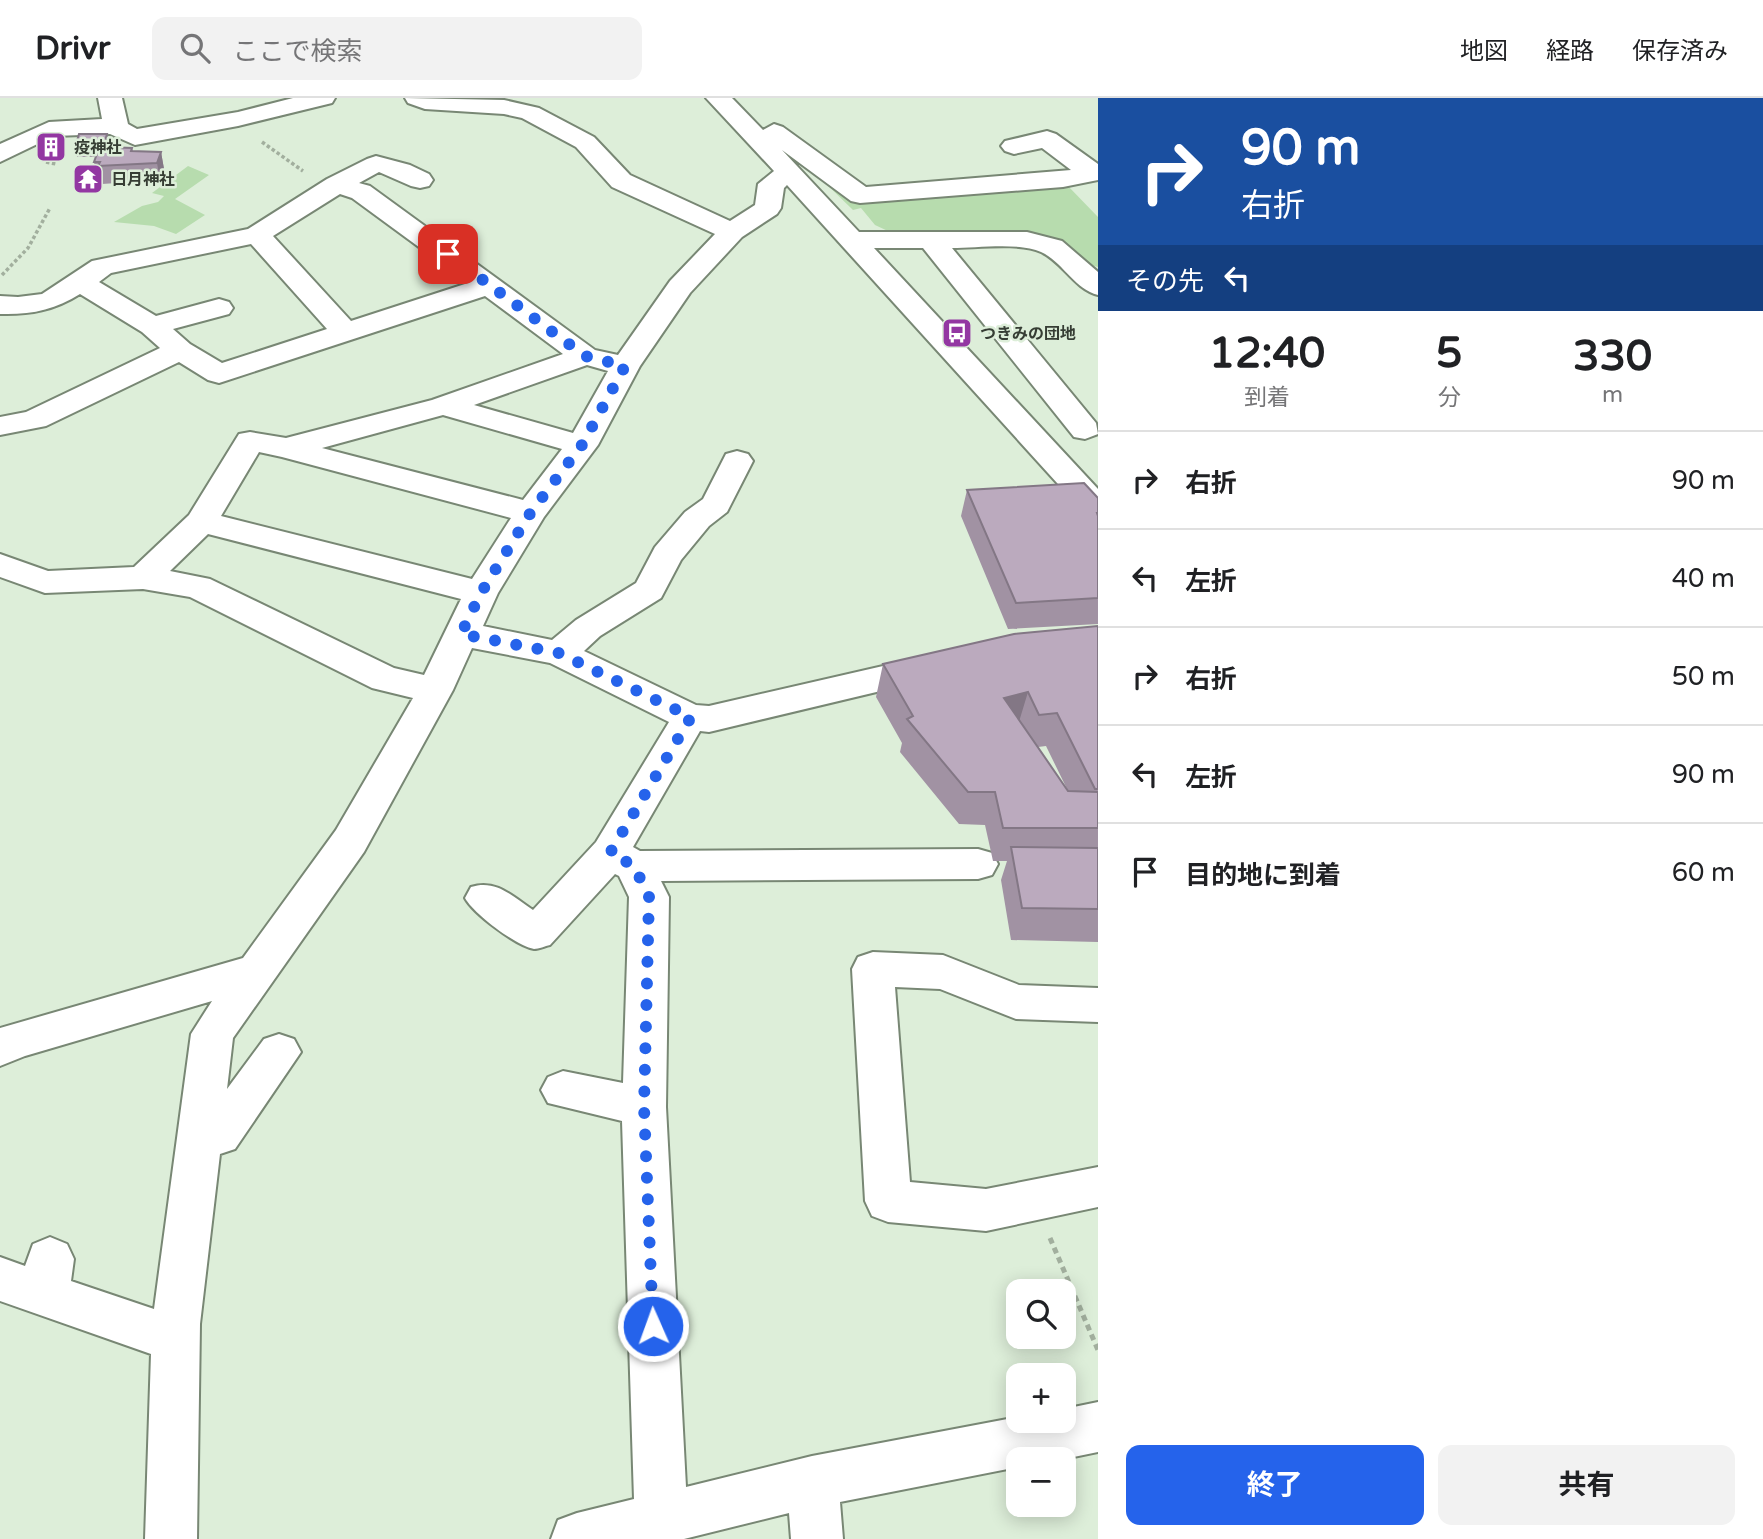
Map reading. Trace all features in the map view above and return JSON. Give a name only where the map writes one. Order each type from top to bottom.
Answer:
[{"type":"street","points":[[110,98],[116,126],[122,132],[135,137],[249,116],[323,98]]},
{"type":"street","points":[[417,98],[425,102],[504,107],[530,113],[586,142],[621,181],[674,207],[732,230]]},
{"type":"street","points":[[718,98],[1098,509]]},
{"type":"street","points":[[0,154],[49,129],[116,126]]},
{"type":"street","points":[[748,131],[773,131],[860,195],[1063,179],[1095,173]]},
{"type":"street","points":[[1014,146],[1055,138],[1095,173]]},
{"type":"street","points":[[0,305],[50,302],[102,267],[257,235],[336,185],[376,164],[401,170],[420,180]]},
{"type":"street","points":[[171,1539],[176,1340],[212,1034],[350,841],[435,690],[481,593],[531,512],[582,445],[625,366],[680,287],[732,230],[768,208],[771,184],[790,173]]},
{"type":"street","points":[[336,185],[361,192],[585,356],[625,366]]},
{"type":"street","points":[[257,235],[346,333]]},
{"type":"street","points":[[851,240],[1027,240],[1052,247],[1096,281]]},
{"type":"street","points":[[932,241],[1092,429]]},
{"type":"street","points":[[78,281],[152,326],[180,350],[219,374],[491,285]]},
{"type":"street","points":[[152,326],[219,308]]},
{"type":"street","points":[[0,426],[60,414],[152,369],[180,350]]},
{"type":"street","points":[[286,447],[443,406],[585,356]]},
{"type":"street","points":[[443,406],[582,445]]},
{"type":"street","points":[[1029,436],[1092,429]]},
{"type":"street","points":[[143,578],[201,522],[250,441],[286,447],[531,512]]},
{"type":"street","points":[[559,653],[588,628],[649,590],[667,555],[696,519],[716,505],[737,461]]},
{"type":"street","points":[[201,522],[481,593]]},
{"type":"street","points":[[0,565],[46,582],[143,578],[198,587],[386,679],[435,690]]},
{"type":"street","points":[[461,634],[559,653],[691,717],[709,719],[966,658]]},
{"type":"street","points":[[485,898],[536,933],[622,860],[691,717]]},
{"type":"street","points":[[622,860],[978,863]]},
{"type":"street","points":[[622,860],[649,897],[644,1107],[661,1517]]},
{"type":"street","points":[[1098,1005],[1016,1002],[943,972],[873,969],[888,1201],[986,1210],[1098,1187]]},
{"type":"street","points":[[0,1048],[14,1041],[256,971]]},
{"type":"street","points":[[199,1138],[219,1135],[275,1077]]},
{"type":"street","points":[[563,1090],[644,1107]]},
{"type":"street","points":[[0,1279],[47,1277],[176,1340]]},
{"type":"street","points":[[577,1539],[812,1482],[1098,1427]]},
{"type":"street","points":[[812,1482],[817,1539]]},
{"type":"path","points":[[0,277],[28,248],[50,208]]},
{"type":"path","points":[[1034,1200],[1098,1350]]},
{"type":"green space","points":[[188,166],[209,175],[175,199],[205,215],[176,234],[154,226],[114,222],[142,206],[158,202],[164,196],[152,193]]},
{"type":"green space","points":[[816,174],[861,201],[1067,185],[1098,217],[1098,267],[1091,265],[1069,245],[1030,233],[890,232],[875,225],[861,208],[853,210]]},
{"type":"building","points":[[79,134],[107,134],[103,148],[75,148]]},
{"type":"building","points":[[46,135],[56,137],[52,142],[41,140]]},
{"type":"building","points":[[105,147],[161,152],[157,163],[98,166],[100,162],[94,162],[98,151],[104,151]]},
{"type":"building","points":[[1084,483],[1098,498],[1098,598],[1016,603],[967,490]]},
{"type":"building","points":[[1098,626],[1098,789],[1095,789],[1057,713],[1039,715],[1028,692],[1004,698],[1068,791],[1098,792],[1098,828],[1003,828],[995,792],[968,792],[907,719],[913,716],[883,664],[1014,634]]},
{"type":"building","points":[[1011,847],[1098,848],[1098,909],[1022,908]]},
{"type":"place","name":"疫神社","points":[[51,147]]},
{"type":"place","name":"日月神社","points":[[88,179]]},
{"type":"place","name":"つきみの団地","points":[[957,333]]},
{"type":"route","points":[[448,254],[585,356],[625,366],[582,445],[531,512],[481,593],[461,634],[559,653],[691,717],[610,853],[634,866],[649,897],[644,1107],[653,1326]]}]
